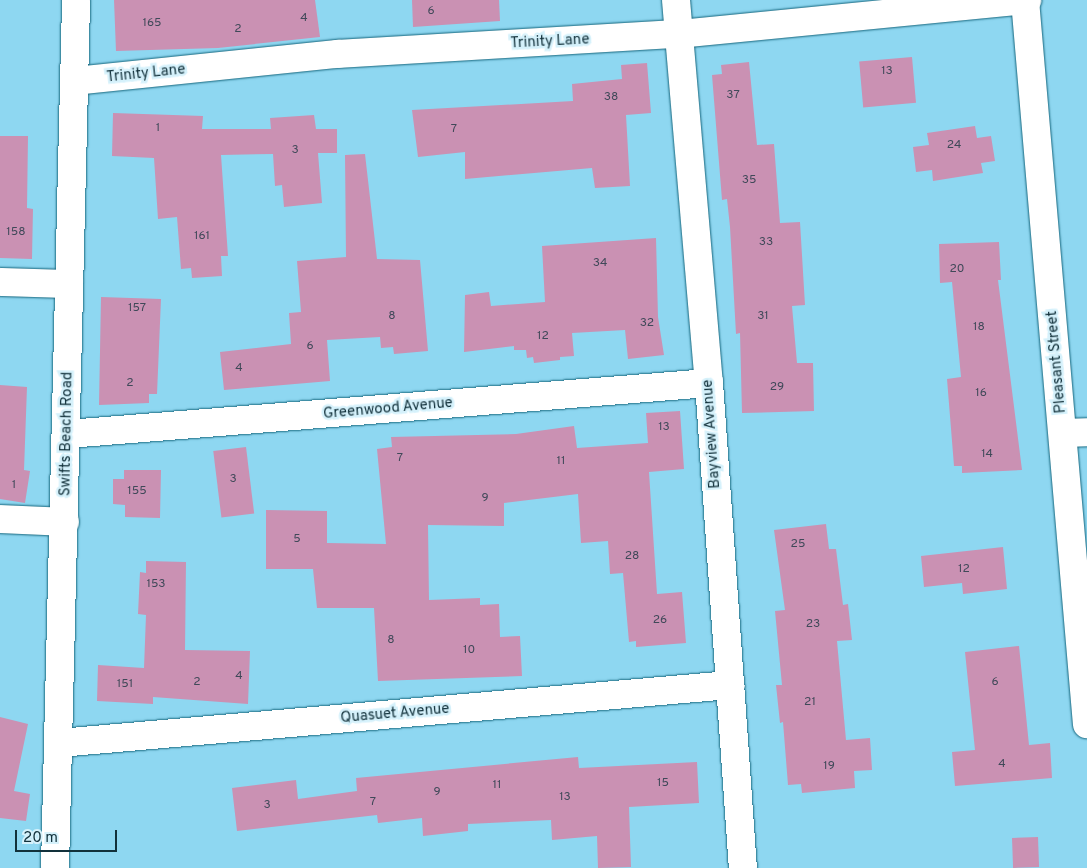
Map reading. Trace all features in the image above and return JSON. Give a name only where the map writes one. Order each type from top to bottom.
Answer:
[{"type":"street","name":"Swifts Beach Road","points":[[56,868],[68,434],[69,284],[76,0]]},
{"type":"street","name":"Bayview Avenue","points":[[676,0],[709,383],[743,868]]},
{"type":"street","name":"Trinity Lane","points":[[75,82],[338,54],[679,34],[1025,1]]},
{"type":"street","name":"Pleasant Street","points":[[1025,1],[1075,433],[1087,724]]},
{"type":"street","points":[[0,282],[69,284]]},
{"type":"street","name":"Greenwood Avenue","points":[[68,434],[709,383]]},
{"type":"street","points":[[0,518],[65,522]]},
{"type":"street","name":"Quasuet Avenue","points":[[59,743],[730,685]]},
{"type":"building","points":[[114,0],[315,0],[320,37],[218,48],[116,51]]},
{"type":"building","points":[[412,0],[499,0],[500,21],[413,27]]},
{"type":"building","points":[[912,57],[916,103],[863,107],[859,62]]},
{"type":"building","points":[[749,62],[757,145],[774,144],[780,223],[800,222],[805,305],[792,306],[797,363],[813,363],[814,411],[742,413],[740,333],[736,334],[730,227],[727,199],[722,200],[712,75],[722,74],[721,65]]},
{"type":"building","points":[[647,63],[651,113],[626,115],[630,186],[595,188],[592,168],[465,179],[465,152],[418,157],[412,110],[573,101],[572,84],[622,79],[621,65]]},
{"type":"building","points":[[113,113],[203,116],[202,129],[271,129],[270,118],[314,115],[316,129],[337,129],[337,153],[318,153],[322,203],[284,207],[282,185],[275,186],[273,154],[221,155],[228,256],[221,256],[222,276],[192,278],[191,268],[181,269],[177,217],[158,219],[154,158],[112,156]]},
{"type":"building","points":[[975,126],[977,138],[991,136],[995,161],[981,163],[983,173],[933,181],[932,170],[916,172],[913,147],[929,145],[927,133]]},
{"type":"building","points":[[0,136],[28,136],[27,208],[33,209],[32,259],[0,258]]},
{"type":"building","points":[[365,154],[377,259],[420,260],[428,351],[394,354],[393,347],[381,348],[380,337],[327,340],[330,381],[224,390],[220,352],[291,344],[289,313],[301,312],[297,261],[346,257],[345,155]]},
{"type":"building","points":[[656,238],[658,317],[664,355],[628,359],[625,330],[572,333],[574,356],[560,357],[560,360],[534,363],[533,357],[527,358],[526,350],[514,350],[514,346],[464,352],[465,295],[489,292],[491,306],[545,302],[542,246]]},
{"type":"building","points":[[999,242],[1001,280],[998,280],[1022,470],[962,473],[962,466],[954,466],[947,379],[961,377],[952,282],[940,283],[939,244]]},
{"type":"building","points":[[101,297],[161,299],[157,394],[149,394],[149,403],[99,405]]},
{"type":"building","points":[[0,385],[27,387],[24,470],[30,471],[25,503],[0,499]]},
{"type":"building","points":[[680,411],[684,469],[649,472],[657,594],[682,592],[686,643],[636,647],[636,641],[629,642],[623,573],[610,574],[608,541],[581,543],[578,494],[504,503],[504,526],[428,525],[429,600],[480,598],[480,605],[499,604],[500,637],[520,636],[522,676],[378,681],[374,608],[317,608],[313,569],[266,569],[266,510],[327,511],[327,543],[386,544],[377,449],[392,447],[391,437],[516,434],[574,426],[577,448],[648,443],[646,413]]},
{"type":"building","points":[[246,447],[254,514],[221,518],[213,451]]},
{"type":"building","points":[[124,470],[161,470],[160,518],[125,517],[125,505],[113,504],[113,479],[124,479]]},
{"type":"building","points":[[826,524],[829,549],[836,549],[843,605],[848,604],[852,640],[837,641],[846,740],[870,738],[872,770],[854,771],[855,788],[802,793],[801,784],[788,785],[783,722],[780,723],[776,685],[782,685],[775,611],[785,610],[774,530]]},
{"type":"building","points":[[1003,547],[1007,589],[963,594],[962,583],[924,587],[921,556]]},
{"type":"building","points":[[146,561],[186,562],[185,650],[250,651],[248,704],[153,697],[153,704],[97,701],[98,665],[144,668],[146,615],[138,614],[140,572],[146,573]]},
{"type":"building","points":[[1019,646],[1029,745],[1050,743],[1052,778],[955,786],[952,752],[975,750],[965,652]]},
{"type":"building","points":[[0,717],[28,724],[14,791],[30,794],[26,821],[0,818]]},
{"type":"building","points":[[578,757],[579,768],[697,762],[699,803],[629,807],[631,867],[598,868],[597,836],[552,840],[551,820],[468,824],[468,831],[423,836],[422,818],[378,823],[377,815],[237,831],[232,788],[296,780],[298,799],[357,791],[356,778]]},
{"type":"building","points":[[1038,837],[1039,867],[1013,868],[1012,838]]}]
